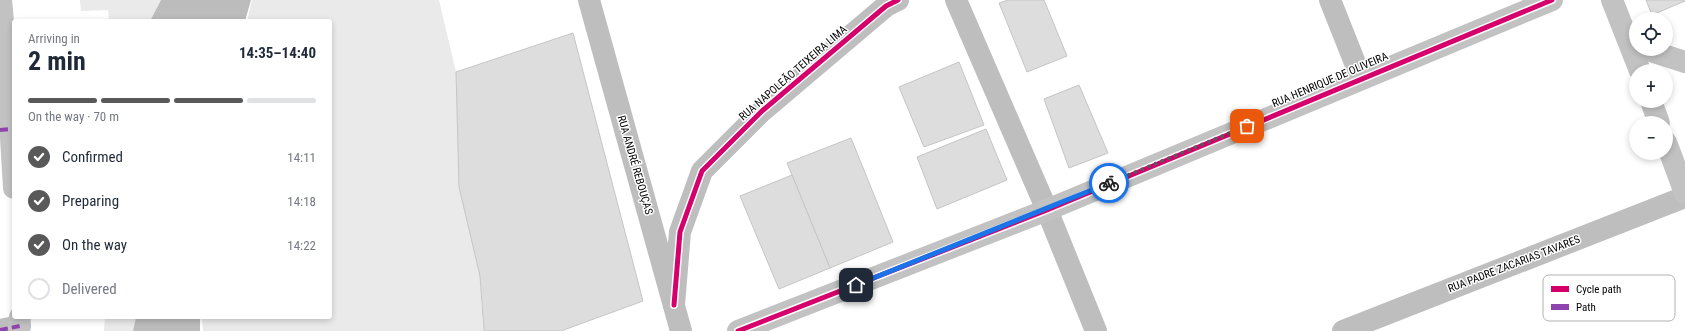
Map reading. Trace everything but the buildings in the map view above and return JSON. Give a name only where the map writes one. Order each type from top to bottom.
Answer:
[{"type":"street","points":[[1,0],[3,54],[12,164]]},
{"type":"street","name":"RUA ANDRÉ REBOUÇAS","points":[[589,0],[681,331]]},
{"type":"street","points":[[956,0],[1047,210],[1096,331]]},
{"type":"street","points":[[1330,0],[1361,78]]},
{"type":"street","name":"RUA HENRIQUE DE OLIVEIRA","points":[[738,331],[1047,210],[1361,78],[1552,0]]},
{"type":"street","points":[[1612,0],[1629,32]]},
{"type":"street","name":"RUA NAPOLEÃO TEIXEIRA LIMA","points":[[674,305],[680,232],[702,171],[762,111],[889,2]]},
{"type":"street","points":[[1666,56],[1685,62]]},
{"type":"street","points":[[1673,160],[1685,193]]},
{"type":"street","name":"RUA PADRE ZACARIAS TAVARES","points":[[1343,331],[1685,197]]},
{"type":"shaded area","points":[[80,0],[161,0],[151,19],[109,19],[108,10],[81,11]]},
{"type":"shaded area","points":[[161,0],[251,0],[246,19],[151,19]]},
{"type":"shaded area","points":[[252,0],[439,0],[456,72],[459,187],[480,276],[483,331],[203,331],[202,319],[332,319],[332,19],[247,19]]},
{"type":"shaded area","points":[[105,319],[136,319],[133,331],[104,331]]},
{"type":"shaded area","points":[[136,319],[200,319],[200,331],[133,331]]},
{"type":"marked path","points":[[0,130],[10,129]]},
{"type":"marked path","points":[[0,330],[20,326]]},
{"type":"cycle path","points":[[674,305],[680,232],[702,171],[762,111],[886,6],[898,0]]},
{"type":"cycle path","points":[[738,331],[1047,210],[1552,0]]},
{"type":"way so far","points":[[1109,183],[1247,126]]},
{"type":"route","points":[[856,285],[1047,210],[1109,183]]}]
